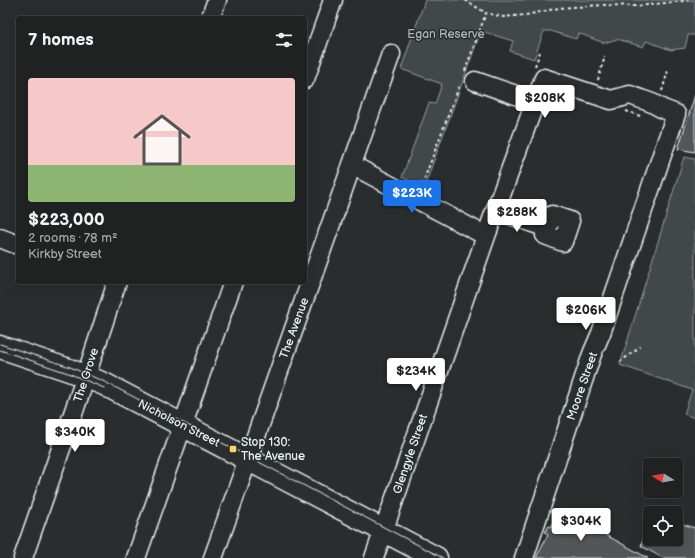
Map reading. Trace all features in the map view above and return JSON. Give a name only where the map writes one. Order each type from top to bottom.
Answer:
[{"type":"main road","name":"Nicholson Street","points":[[0,347],[86,376],[104,384],[436,558]]},
{"type":"street","points":[[211,16],[217,0]]},
{"type":"street","points":[[307,73],[333,0]]},
{"type":"street","name":"The Avenue","points":[[213,558],[391,54]]},
{"type":"street","points":[[467,78],[536,102]]},
{"type":"street","name":"Glengyle Street","points":[[374,558],[486,236],[544,78],[611,100],[630,95],[652,103],[663,109]]},
{"type":"street","name":"Moore Street","points":[[524,558],[592,354],[601,334],[676,114],[663,109]]},
{"type":"street","points":[[352,165],[486,236]]},
{"type":"street","points":[[496,210],[547,228]]},
{"type":"street","points":[[0,238],[16,244]]},
{"type":"street","name":"The Grove","points":[[23,558],[116,284]]},
{"type":"street","points":[[136,558],[232,284]]},
{"type":"path","points":[[465,0],[486,13],[503,17],[581,6],[637,6],[693,0]]},
{"type":"path","points":[[416,199],[467,78],[486,13]]},
{"type":"path","points":[[599,76],[605,56]]},
{"type":"path","points":[[664,85],[668,71]]},
{"type":"path","points":[[620,362],[640,347]]},
{"type":"green space","name":"Egan Reserve","points":[[425,0],[695,0],[695,35],[688,35],[685,48],[671,50],[646,41],[643,47],[617,39],[604,43],[578,33],[576,39],[551,31],[544,31],[534,59],[510,51],[513,41],[481,31],[424,188],[402,177],[429,103],[435,104],[442,84],[401,69]]},
{"type":"green space","points":[[684,157],[695,159],[695,418],[684,414],[692,390],[620,365]]},
{"type":"building","points":[[695,95],[695,152],[678,149]]},
{"type":"building","points":[[560,510],[648,558],[536,558],[548,534],[545,532],[549,526],[551,527]]},
{"type":"building","points":[[683,524],[695,528],[695,558],[663,558],[641,546],[643,540],[643,546],[683,546]]},
{"type":"tram line","points":[[0,344],[70,367],[105,382],[443,558]]},
{"type":"tram line","points":[[0,350],[68,373],[104,388]]},
{"type":"place","name":"Stop 130: The Avenue","points":[[233,449]]}]
